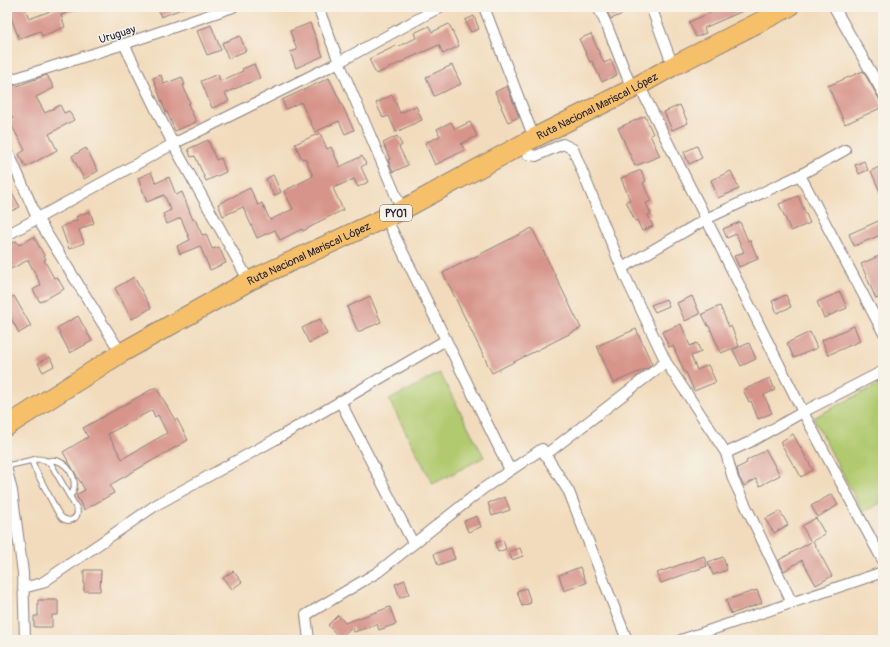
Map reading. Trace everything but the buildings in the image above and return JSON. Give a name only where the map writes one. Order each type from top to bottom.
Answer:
[{"type":"highway","name":"Ruta Nacional Mariscal López","points":[[7,426],[121,352],[249,281],[394,214],[527,142],[789,7]]},
{"type":"street","name":"Uruguay","points":[[7,81],[124,44],[233,7]]},
{"type":"street","points":[[318,7],[394,214],[446,340],[510,470]]},
{"type":"street","points":[[7,235],[173,144],[339,62],[440,7]]},
{"type":"street","points":[[484,7],[527,142],[527,154],[536,156],[563,144],[573,149],[622,268],[666,362],[726,453],[733,479],[792,603]]},
{"type":"street","points":[[598,7],[635,87],[706,218],[803,412],[883,561]]},
{"type":"street","points":[[651,7],[673,66]]},
{"type":"street","points":[[834,7],[883,93]]},
{"type":"street","points":[[124,44],[173,144],[249,281]]},
{"type":"street","points":[[7,149],[38,218],[121,352]]},
{"type":"street","points":[[622,268],[706,218],[800,175],[845,150]]},
{"type":"street","points":[[800,175],[883,332]]},
{"type":"street","points":[[23,588],[42,583],[156,505],[276,439],[446,340]]},
{"type":"street","points":[[545,455],[666,362]]},
{"type":"street","points":[[726,453],[750,442],[803,412],[883,371]]},
{"type":"street","points":[[340,401],[414,543]]},
{"type":"street","points":[[308,640],[306,615],[378,572],[484,488],[542,449],[570,492],[627,640]]},
{"type":"street","points":[[7,471],[12,491],[22,573],[25,640]]},
{"type":"street","points":[[681,640],[883,572]]},
{"type":"lane","points":[[7,466],[41,459],[58,461],[69,470],[75,484],[70,496]]},
{"type":"lane","points":[[32,461],[57,511],[62,517],[72,520],[76,517],[78,512],[54,467],[48,461]]},
{"type":"green space","points":[[440,373],[484,457],[433,484],[389,400]]},
{"type":"green space","points":[[883,382],[883,502],[863,512],[813,418]]}]
